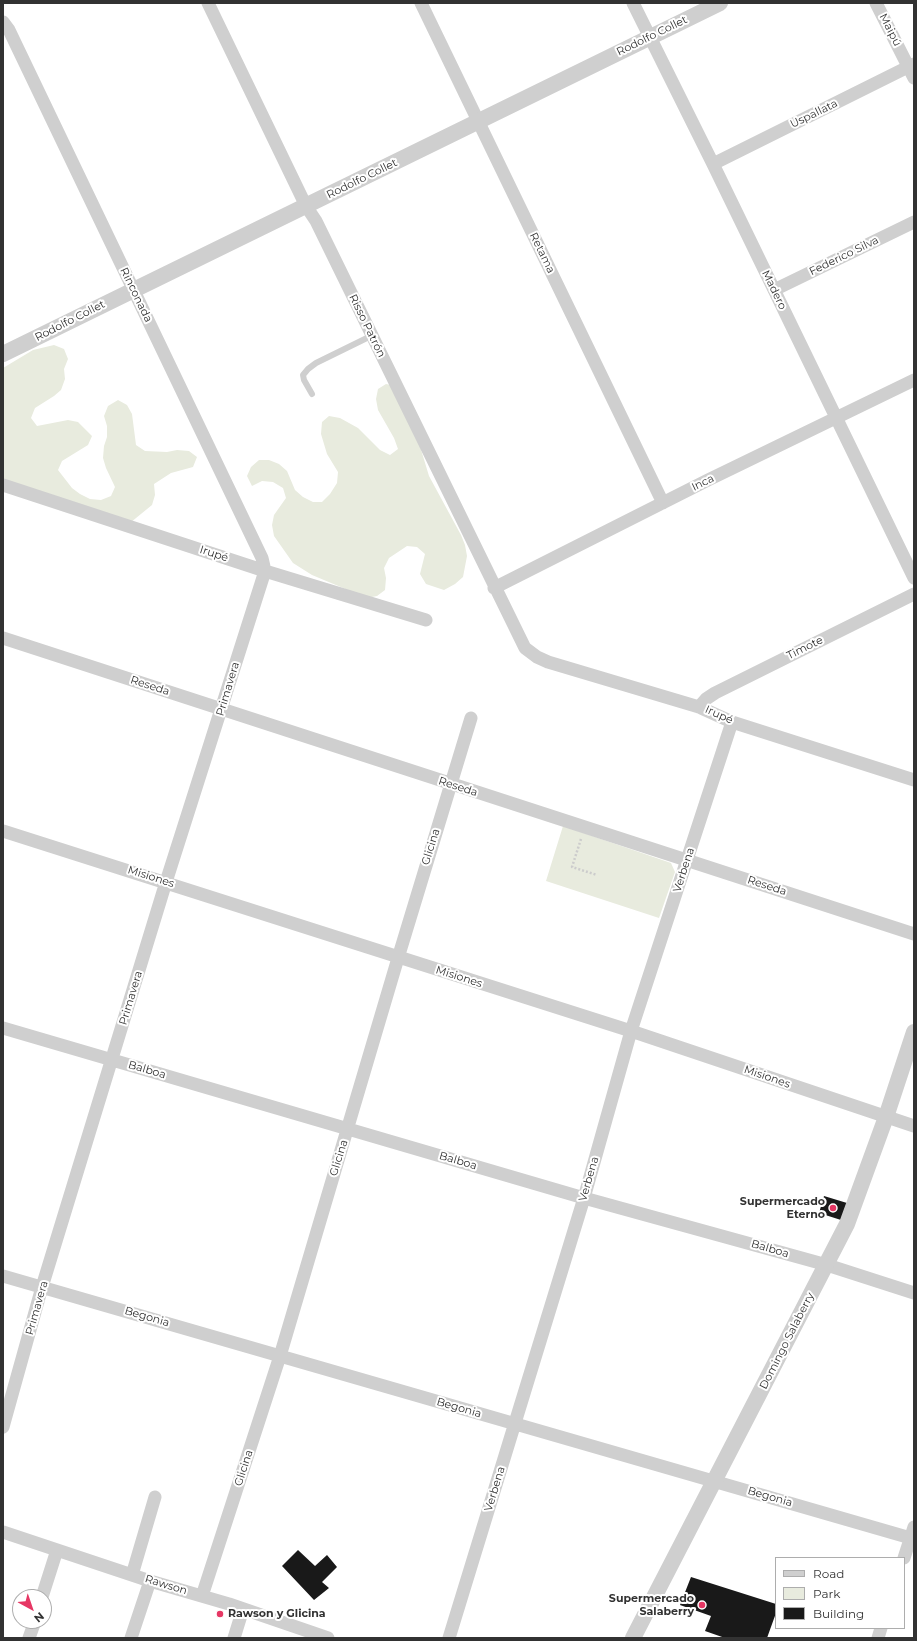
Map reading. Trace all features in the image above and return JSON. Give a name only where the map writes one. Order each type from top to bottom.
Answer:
[{"type":"street","name":"Risso Patrón","points":[[208,3],[306,206],[316,221],[494,588],[525,648]]},
{"type":"street","name":"Retama","points":[[421,3],[663,503]]},
{"type":"street","name":"Madero","points":[[633,3],[914,578]]},
{"type":"street","name":"Rodolfo Collet","points":[[3,354],[133,289],[479,122],[720,3]]},
{"type":"street","name":"Maipú","points":[[876,3],[912,69]]},
{"type":"street","name":"Rinconada","points":[[3,22],[9,30],[262,558],[265,570]]},
{"type":"street","name":"Uspallata","points":[[713,164],[912,69]]},
{"type":"street","name":"Federico Silva","points":[[774,290],[914,222]]},
{"type":"street","name":"Inca","points":[[494,588],[914,380]]},
{"type":"street","name":"Irupé","points":[[3,485],[265,570],[426,620]]},
{"type":"street","name":"Primavera","points":[[3,1427],[42,1287],[166,882],[265,570]]},
{"type":"street","name":"Timote","points":[[699,707],[706,699],[715,693],[914,594]]},
{"type":"street","name":"Reseda","points":[[3,638],[914,934]]},
{"type":"street","name":"Irupé","points":[[525,648],[537,657],[548,662],[699,707],[732,722],[914,780]]},
{"type":"street","name":"Glicina","points":[[202,1596],[280,1356],[471,718]]},
{"type":"street","name":"Verbena","points":[[449,1638],[584,1198],[631,1031],[732,722]]},
{"type":"street","name":"Misiones","points":[[3,831],[631,1031],[914,1126]]},
{"type":"street","name":"Balboa","points":[[3,1028],[584,1198],[826,1265],[914,1293]]},
{"type":"street","name":"Domingo Salaberry","points":[[633,1638],[847,1224],[886,1117],[914,1032]]},
{"type":"street","name":"Begonia","points":[[3,1276],[715,1481],[913,1535]]},
{"type":"street","points":[[132,1575],[155,1497]]},
{"type":"street","name":"Rawson","points":[[3,1532],[328,1638]]},
{"type":"street","points":[[904,1557],[913,1535]]},
{"type":"street","points":[[45,1589],[57,1550]]},
{"type":"street","points":[[132,1638],[150,1581]]},
{"type":"street","points":[[234,1638],[243,1610]]},
{"type":"lane","points":[[312,394],[304,380],[304,375],[308,369],[316,363],[371,336]]},
{"type":"path","points":[[585,827],[572,867],[597,875]]},
{"type":"green space","points":[[54,345],[64,349],[68,359],[64,369],[65,379],[61,390],[35,408],[31,418],[37,426],[68,420],[78,422],[92,436],[88,445],[62,461],[58,470],[72,488],[90,499],[101,500],[111,496],[115,487],[103,458],[104,446],[107,437],[107,426],[104,416],[108,406],[118,400],[127,405],[132,414],[136,445],[145,451],[189,451],[197,457],[193,467],[171,473],[154,484],[155,495],[152,505],[125,527],[3,481],[3,368],[33,350]]},
{"type":"green space","points":[[386,384],[396,386],[416,433],[429,476],[461,535],[467,556],[463,577],[455,584],[444,590],[426,584],[420,574],[425,554],[417,547],[407,546],[389,558],[384,568],[386,578],[385,590],[377,596],[367,598],[312,575],[293,563],[274,536],[272,525],[274,515],[286,498],[283,488],[273,482],[262,481],[252,486],[247,476],[251,467],[259,460],[269,460],[279,464],[287,471],[295,490],[303,497],[313,502],[322,502],[330,494],[337,483],[338,472],[327,454],[321,434],[322,422],[329,416],[340,418],[358,428],[380,450],[390,455],[398,449],[394,438],[378,410],[376,399],[378,389]]},
{"type":"green space","points":[[563,826],[671,863],[675,872],[659,918],[546,881]]},
{"type":"building","name":"Supermercado Eterno","points":[[824,1196],[847,1203],[841,1220],[819,1213]]},
{"type":"building","points":[[298,1550],[315,1566],[327,1555],[337,1567],[322,1582],[329,1588],[314,1600],[282,1566]]},
{"type":"building","points":[[691,1577],[775,1604],[775,1616],[767,1638],[725,1638],[705,1631],[711,1616],[680,1605]]},
{"type":"place","name":"Supermercado Eterno","points":[[833,1208]]},
{"type":"place","name":"Supermercado Salaberry","points":[[702,1605]]},
{"type":"place","name":"Rawson y Glicina","points":[[220,1614]]}]
